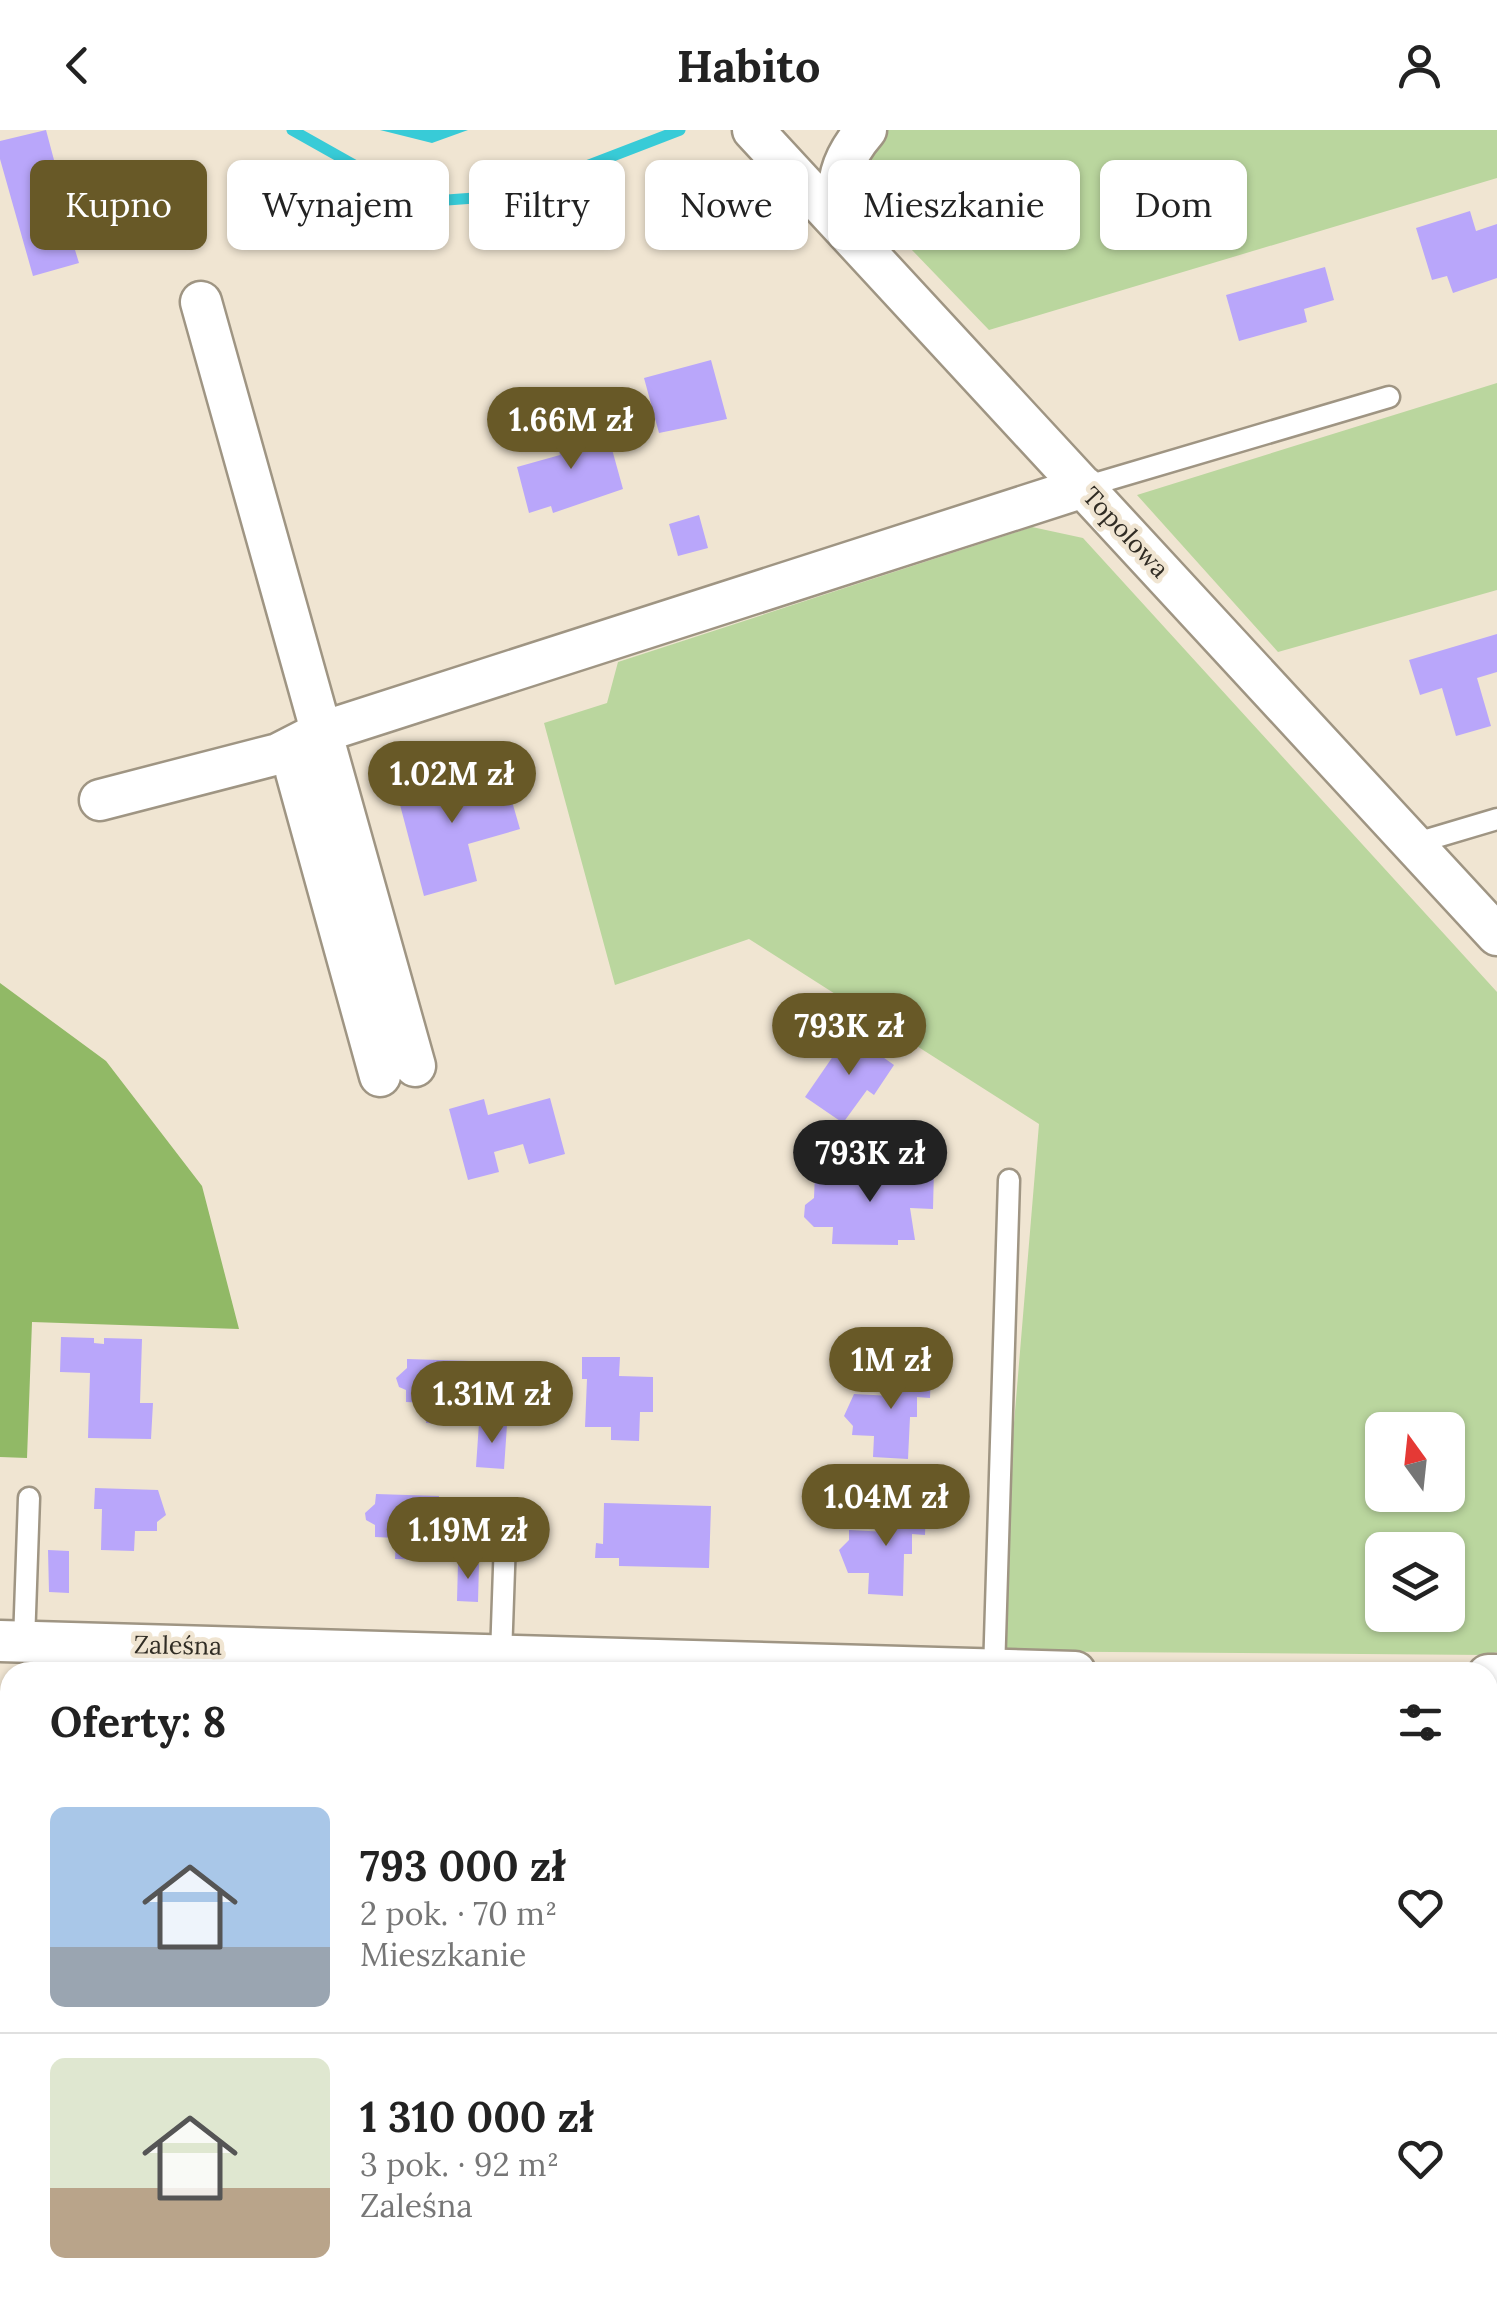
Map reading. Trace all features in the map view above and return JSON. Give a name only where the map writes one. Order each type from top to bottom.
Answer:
[{"type":"street","name":"Topolowa","points":[[753,130],[828,209]]},
{"type":"street","points":[[844,160],[866,130]]},
{"type":"street","name":"Topolowa","points":[[866,250],[1497,935]]},
{"type":"street","points":[[201,302],[318,733],[397,1071]]},
{"type":"street","points":[[100,800],[278,754],[318,733],[1084,487]]},
{"type":"street","name":"Zaleśna","points":[[12,1641],[202,1659],[502,1656],[628,1662]]},
{"type":"lane","points":[[1084,487],[1389,397]]},
{"type":"lane","points":[[1413,844],[1497,819]]},
{"type":"lane","points":[[994,1662],[1009,1180]]},
{"type":"lane","points":[[12,1641],[29,1498]]},
{"type":"lane","points":[[502,1656],[506,1511]]},
{"type":"green space","points":[[886,130],[1497,130],[1497,178],[989,330],[912,250],[1080,250],[1080,160],[857,159]]},
{"type":"green space","points":[[1497,383],[1497,590],[1278,652],[1137,495]]},
{"type":"green space","points":[[1032,527],[1083,538],[1497,992],[1497,1652],[1486,1655],[995,1651],[1039,1124],[749,939],[615,985],[544,723],[607,703],[618,662]]},
{"type":"green space","points":[[0,983],[106,1061],[202,1186],[239,1329],[32,1322],[27,1458],[0,1457]]},
{"type":"water","points":[[380,130],[468,130],[432,143]]},
{"type":"building","points":[[46,130],[54,160],[30,160],[30,250],[75,250],[79,263],[33,276],[0,159],[0,141]]},
{"type":"building","points":[[1470,211],[1476,231],[1497,224],[1497,278],[1453,293],[1447,276],[1432,280],[1416,228]]},
{"type":"building","points":[[1325,267],[1334,300],[1304,309],[1307,322],[1239,341],[1226,295]]},
{"type":"building","points":[[711,360],[727,419],[659,433],[644,378]]},
{"type":"building","points":[[592,422],[598,445],[610,442],[623,489],[553,513],[551,506],[529,513],[517,467],[560,455],[554,433]]},
{"type":"building","points":[[699,515],[708,548],[678,556],[669,524]]},
{"type":"building","points":[[1497,634],[1497,672],[1477,678],[1491,726],[1456,736],[1442,688],[1420,695],[1409,660]]},
{"type":"building","points":[[435,771],[441,794],[505,777],[520,829],[468,844],[477,881],[424,896],[394,782]]},
{"type":"building","points":[[849,1033],[894,1065],[874,1095],[867,1090],[843,1123],[805,1097]]},
{"type":"building","points":[[550,1098],[565,1154],[529,1164],[523,1144],[494,1152],[499,1172],[468,1180],[449,1109],[484,1099],[488,1115]]},
{"type":"building","points":[[888,1167],[934,1169],[933,1209],[910,1208],[915,1240],[898,1240],[898,1245],[832,1244],[833,1227],[814,1227],[804,1217],[805,1205],[814,1198],[815,1172],[887,1173]]},
{"type":"building","points":[[61,1337],[94,1338],[94,1343],[104,1344],[104,1338],[142,1339],[140,1403],[153,1403],[151,1439],[88,1438],[90,1373],[60,1372]]},
{"type":"building","points":[[582,1357],[620,1357],[619,1376],[653,1377],[653,1412],[640,1412],[639,1441],[611,1440],[611,1427],[585,1427],[587,1379],[582,1379]]},
{"type":"building","points":[[407,1359],[471,1361],[470,1384],[463,1384],[461,1425],[426,1423],[427,1403],[406,1402],[406,1390],[399,1387],[396,1378],[407,1368]]},
{"type":"building","points":[[894,1365],[931,1367],[930,1398],[917,1397],[917,1417],[910,1417],[908,1459],[873,1457],[874,1436],[852,1435],[853,1426],[844,1416],[854,1394],[892,1396]]},
{"type":"building","points":[[479,1423],[507,1425],[504,1469],[476,1467]]},
{"type":"building","points":[[95,1488],[158,1490],[166,1515],[157,1522],[157,1531],[135,1531],[134,1551],[101,1550],[102,1509],[94,1509]]},
{"type":"building","points":[[376,1494],[439,1496],[439,1519],[432,1519],[430,1560],[395,1559],[396,1538],[375,1537],[375,1525],[366,1520],[365,1513],[375,1504]]},
{"type":"building","points":[[890,1502],[926,1503],[925,1535],[912,1534],[912,1554],[904,1554],[903,1596],[868,1594],[869,1573],[848,1573],[839,1550],[849,1540],[849,1530],[888,1532]]},
{"type":"building","points":[[604,1503],[711,1506],[709,1568],[619,1566],[619,1558],[595,1558],[596,1543],[603,1544]]},
{"type":"building","points":[[48,1550],[69,1551],[69,1593],[49,1592]]},
{"type":"building","points":[[458,1563],[479,1564],[478,1602],[457,1601]]},
{"type":"waterway","points":[[292,130],[420,202],[488,197],[558,177],[680,130]]}]
